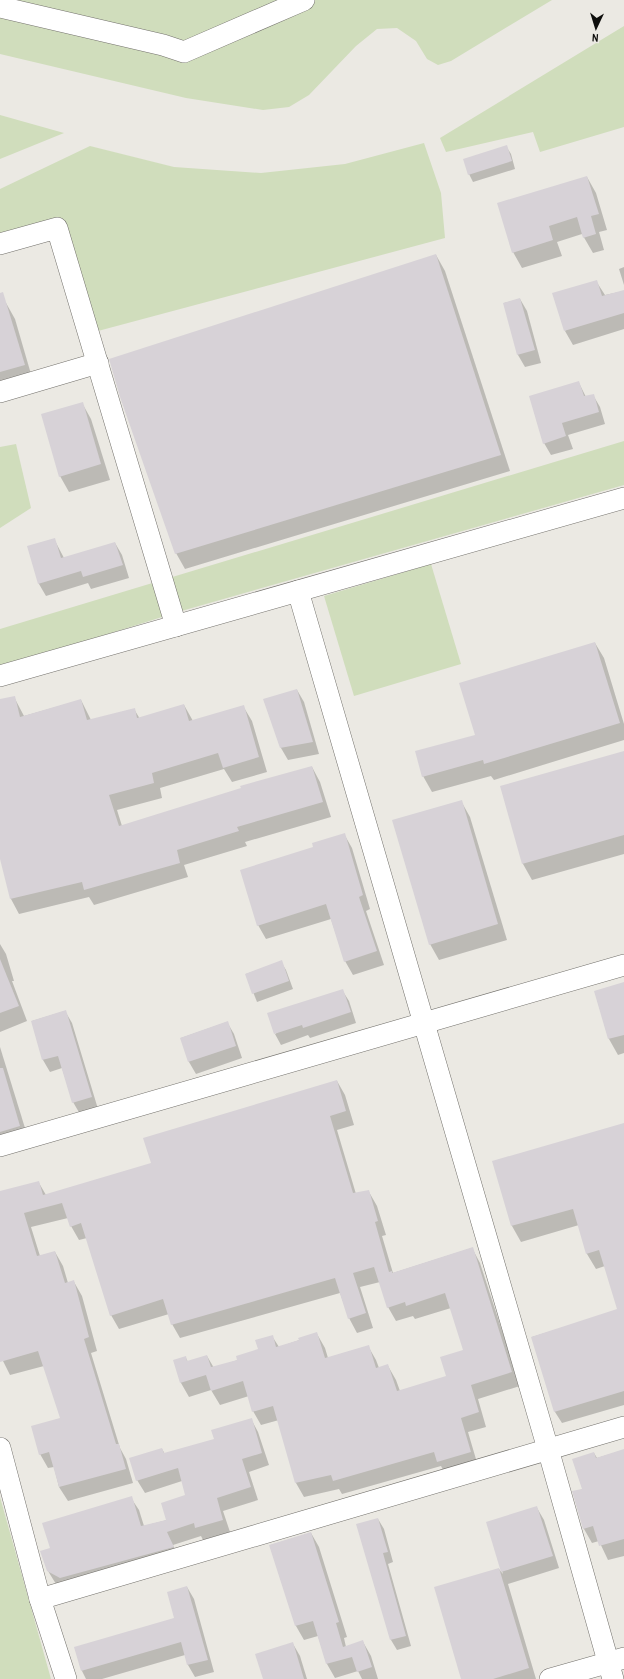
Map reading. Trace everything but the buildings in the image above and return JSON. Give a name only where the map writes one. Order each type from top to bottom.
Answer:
[{"type":"street","points":[[0,7],[184,52],[304,0]]},
{"type":"street","points":[[0,244],[57,228],[176,626]]},
{"type":"street","points":[[0,392],[98,362]]},
{"type":"street","points":[[0,676],[624,498]]},
{"type":"street","points":[[298,591],[548,1449],[615,1666],[550,1679]]},
{"type":"street","points":[[0,1146],[624,965]]},
{"type":"street","points":[[40,1598],[624,1427]]},
{"type":"street","points":[[0,1448],[40,1598],[66,1679]]},
{"type":"green space","points":[[0,0],[552,0],[451,61],[438,65],[427,59],[416,41],[397,28],[377,29],[356,46],[309,95],[289,107],[263,110],[186,98],[0,54]]},
{"type":"green space","points":[[624,26],[624,127],[540,152],[533,132],[446,152],[440,138]]},
{"type":"green space","points":[[0,115],[64,133],[0,159]]},
{"type":"green space","points":[[424,143],[441,193],[445,238],[98,331],[62,220],[0,236],[0,189],[90,146],[174,167],[261,173],[345,164]]},
{"type":"green space","points":[[624,441],[624,485],[178,612],[0,668],[0,629]]},
{"type":"green space","points":[[16,444],[31,508],[0,528],[0,447]]},
{"type":"green space","points":[[431,564],[461,664],[354,696],[324,596]]},
{"type":"green space","points":[[0,1497],[51,1679],[0,1679]]}]
